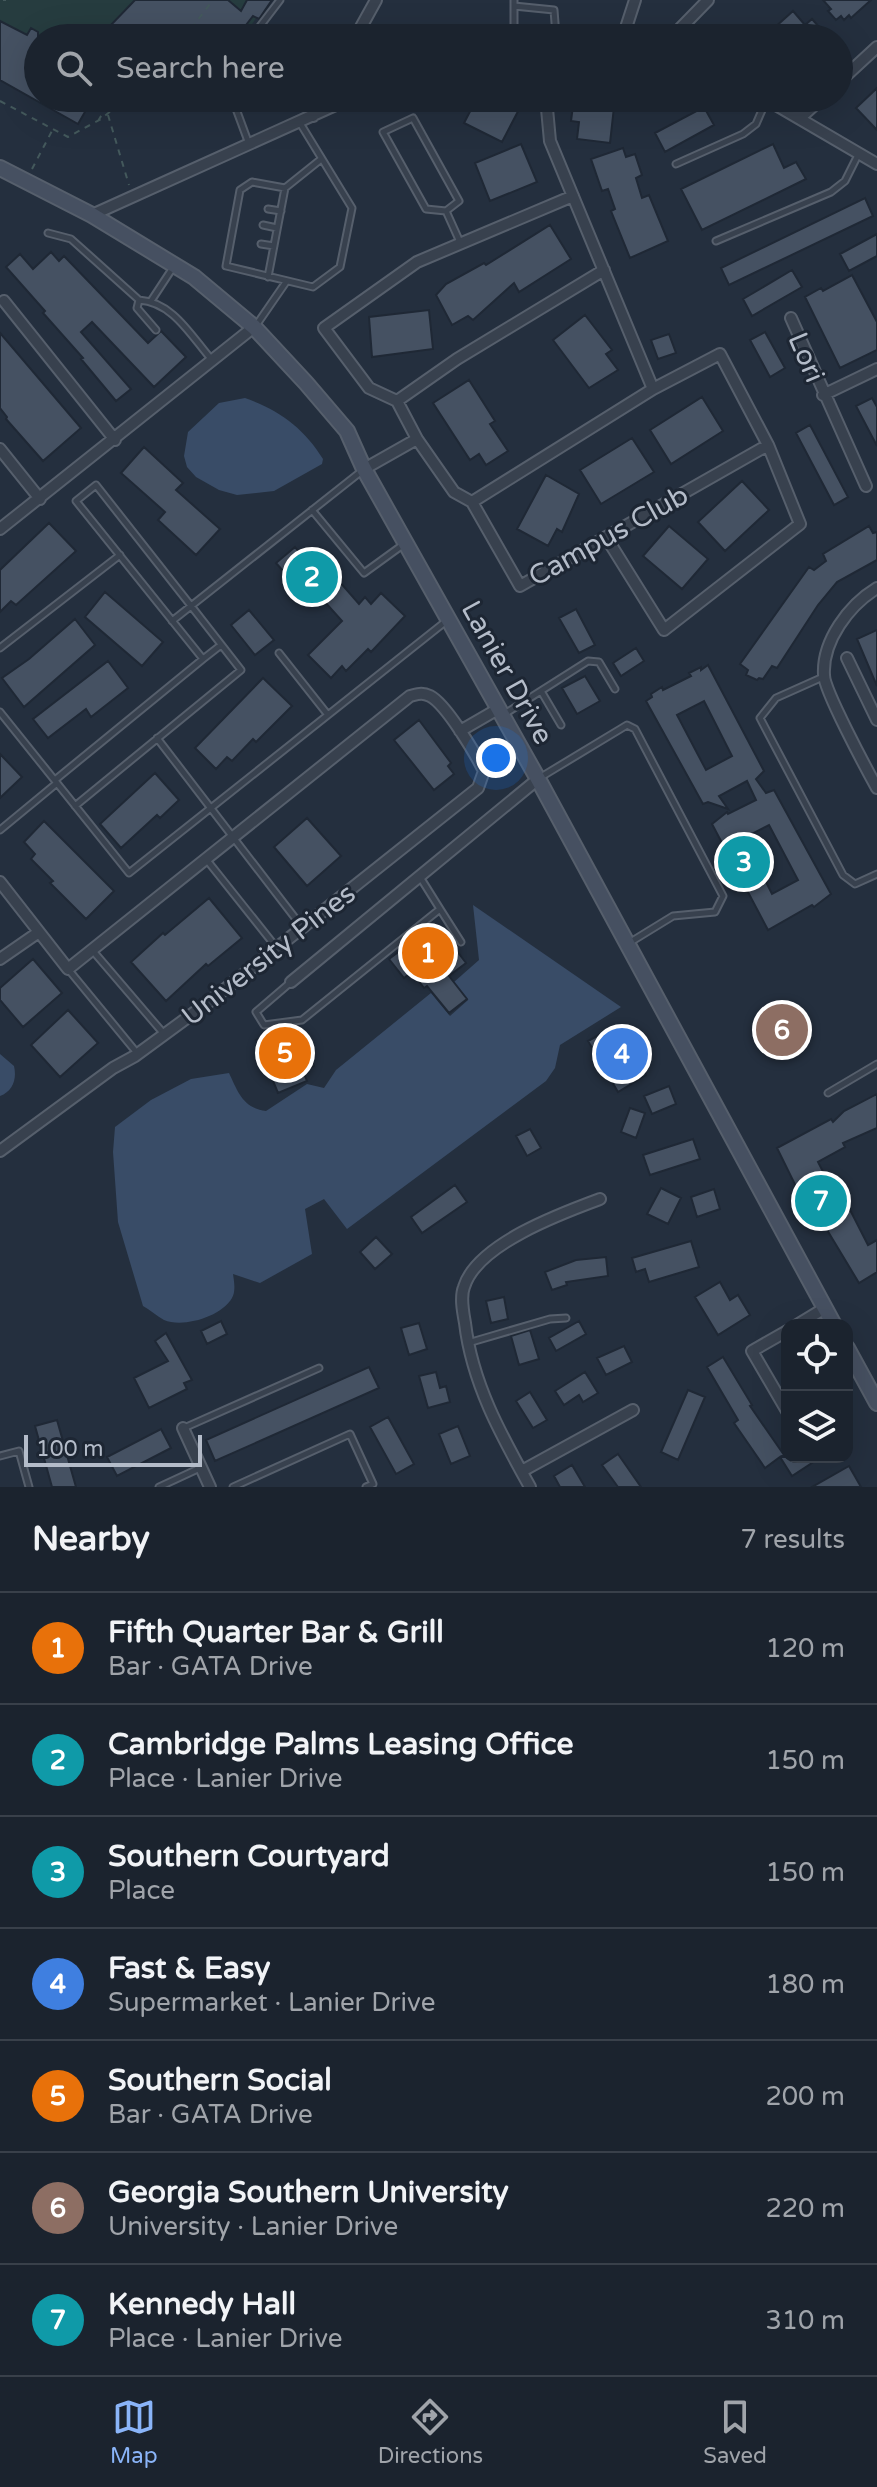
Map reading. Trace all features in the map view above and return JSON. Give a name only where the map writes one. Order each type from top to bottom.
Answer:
[{"type":"street","points":[[363,24],[376,0]]},
{"type":"street","points":[[627,24],[633,0]]},
{"type":"street","points":[[685,24],[708,0]]},
{"type":"street","points":[[853,69],[877,47]]},
{"type":"street","points":[[313,116],[315,112]]},
{"type":"street","points":[[92,215],[321,112]]},
{"type":"street","points":[[547,112],[550,141],[653,389]]},
{"type":"street","points":[[789,112],[877,164]]},
{"type":"street","points":[[800,118],[807,112]]},
{"type":"street","name":"Lanier Drive","points":[[0,168],[92,215],[194,277],[254,327],[347,431],[364,469],[538,779],[831,1319]]},
{"type":"street","points":[[573,196],[417,262],[324,328],[369,388],[397,401],[457,359],[604,270]]},
{"type":"street","points":[[4,301],[115,440]]},
{"type":"street","name":"Lori","points":[[791,318],[866,486]]},
{"type":"street","points":[[0,529],[254,327]]},
{"type":"street","points":[[472,502],[653,389],[720,354],[768,445],[800,524],[664,630],[606,537]]},
{"type":"street","points":[[823,395],[877,369]]},
{"type":"street","name":"Campus Club","points":[[397,401],[417,439],[454,492],[472,502],[520,586],[768,445]]},
{"type":"street","points":[[364,469],[417,439]]},
{"type":"street","points":[[0,449],[40,499]]},
{"type":"street","points":[[876,591],[864,596],[843,620],[829,643],[823,677],[877,788]]},
{"type":"street","points":[[847,658],[877,720]]},
{"type":"street","name":"University Pines","points":[[0,1151],[113,1068],[138,1054],[277,948],[478,788],[484,771],[460,731],[433,697],[422,693],[410,696],[68,969]]},
{"type":"street","points":[[460,731],[500,713]]},
{"type":"street","points":[[291,982],[538,779]]},
{"type":"street","points":[[0,882],[68,969]]},
{"type":"street","points":[[0,959],[39,932]]},
{"type":"street","points":[[530,1487],[480,1392],[467,1343],[464,1287],[479,1263],[498,1247],[565,1212],[600,1199]]},
{"type":"street","points":[[807,1319],[825,1308]]},
{"type":"street","points":[[781,1334],[752,1351],[781,1401]]},
{"type":"street","points":[[853,1359],[877,1403]]},
{"type":"street","points":[[522,1471],[633,1410]]},
{"type":"street","points":[[183,1428],[210,1487]]},
{"type":"lane","points":[[262,24],[280,0]]},
{"type":"lane","points":[[514,24],[514,3],[554,10],[555,24]]},
{"type":"lane","points":[[237,112],[249,144]]},
{"type":"lane","points":[[676,164],[743,134],[756,124],[760,112]]},
{"type":"lane","points":[[413,118],[459,201],[446,211],[426,209],[383,132],[413,118]]},
{"type":"lane","points":[[285,188],[252,182],[240,190],[235,239],[226,266],[313,287],[340,267],[352,208],[299,122]]},
{"type":"lane","points":[[716,241],[831,192],[845,181],[858,154]]},
{"type":"lane","points":[[268,277],[285,188],[320,160]]},
{"type":"lane","points":[[237,203],[245,205]]},
{"type":"lane","points":[[268,209],[281,211]]},
{"type":"lane","points":[[446,211],[460,242]]},
{"type":"lane","points":[[263,225],[277,228]]},
{"type":"lane","points":[[48,233],[71,239],[139,300],[166,307],[212,361]]},
{"type":"lane","points":[[261,244],[274,246]]},
{"type":"lane","points":[[151,301],[174,265]]},
{"type":"lane","points":[[254,327],[286,282]]},
{"type":"lane","points":[[139,300],[137,308],[156,330]]},
{"type":"lane","points":[[172,621],[364,469]]},
{"type":"lane","points":[[75,806],[241,670],[96,485],[76,501],[203,659]]},
{"type":"lane","points":[[312,510],[364,573],[406,543]]},
{"type":"lane","points":[[0,648],[120,555]]},
{"type":"lane","points":[[0,712],[129,873],[449,619]]},
{"type":"lane","points":[[0,830],[221,645]]},
{"type":"lane","points":[[279,653],[328,715]]},
{"type":"lane","points":[[500,713],[588,661],[599,662],[615,689]]},
{"type":"lane","points":[[823,677],[776,698],[760,718],[843,875],[855,884],[877,874]]},
{"type":"lane","points":[[541,691],[561,725]]},
{"type":"lane","points":[[538,779],[609,734],[627,725],[635,729],[723,896],[715,912],[673,916],[628,943]]},
{"type":"lane","points":[[157,738],[303,927]]},
{"type":"lane","points":[[206,859],[277,948]]},
{"type":"lane","points":[[420,876],[461,942]]},
{"type":"lane","points":[[291,982],[256,1012],[264,1025],[302,1020],[440,909]]},
{"type":"lane","points":[[92,950],[164,1034]]},
{"type":"lane","points":[[68,969],[138,1054]]},
{"type":"lane","points":[[828,1093],[877,1064]]},
{"type":"lane","points":[[467,1343],[550,1319],[566,1318]]},
{"type":"lane","points":[[183,1428],[319,1368]]},
{"type":"lane","points":[[233,1487],[350,1434],[373,1484],[366,1487]]},
{"type":"lane","points":[[0,1456],[19,1451],[29,1487]]},
{"type":"lane","points":[[159,1487],[201,1468]]},
{"type":"path","points":[[195,24],[213,0]]},
{"type":"path","points":[[0,101],[68,137],[110,112]]},
{"type":"path","points":[[98,121],[103,112]]},
{"type":"path","points":[[107,114],[133,197]]},
{"type":"path","points":[[26,181],[53,129]]},
{"type":"green space","points":[[0,0],[268,0],[252,24],[24,24],[24,47],[0,62]]},
{"type":"water","points":[[245,398],[280,414],[299,429],[316,448],[323,459],[322,464],[274,491],[237,495],[219,490],[196,477],[187,467],[184,456],[188,432],[219,403]]},
{"type":"water","points":[[473,905],[621,1007],[560,1045],[555,1068],[546,1081],[347,1229],[324,1199],[305,1209],[312,1254],[260,1283],[233,1274],[232,1298],[219,1311],[201,1319],[172,1322],[143,1306],[118,1222],[113,1152],[115,1127],[151,1100],[191,1079],[229,1073],[247,1103],[266,1111],[307,1084],[324,1088],[336,1070],[431,993],[450,1016],[468,1000],[454,982],[479,960]]},
{"type":"water","points":[[0,1054],[14,1066],[15,1075],[11,1088],[0,1096]]},
{"type":"building","points":[[135,0],[228,0],[241,11],[247,0],[272,0],[259,19],[253,16],[247,24],[112,24]]},
{"type":"building","points":[[823,0],[871,0],[851,18],[849,15],[844,20],[841,16],[836,20]]},
{"type":"building","points":[[793,11],[804,24],[779,24]]},
{"type":"building","points":[[0,21],[24,33],[24,94],[0,80]]},
{"type":"building","points":[[877,88],[877,130],[856,108]]},
{"type":"building","points":[[57,112],[85,112],[78,124]]},
{"type":"building","points":[[470,112],[518,112],[502,142],[464,123]]},
{"type":"building","points":[[572,112],[613,112],[610,143],[577,139],[579,122],[571,121]]},
{"type":"building","points":[[695,112],[707,112],[714,125],[665,152],[655,133]]},
{"type":"building","points":[[521,144],[537,182],[490,201],[475,163]]},
{"type":"building","points":[[773,144],[784,168],[796,162],[806,179],[702,230],[681,189]]},
{"type":"building","points":[[623,148],[626,157],[635,154],[642,175],[636,178],[642,198],[649,195],[668,241],[630,258],[611,211],[615,209],[608,189],[602,191],[591,159]]},
{"type":"building","points":[[865,198],[873,216],[729,285],[721,268]]},
{"type":"building","points":[[550,225],[571,259],[519,292],[514,283],[473,320],[468,316],[452,325],[436,295],[446,284],[484,263],[486,265]]},
{"type":"building","points":[[877,234],[877,256],[849,271],[840,254]]},
{"type":"building","points":[[51,252],[59,261],[64,256],[148,343],[161,331],[186,357],[154,387],[92,322],[81,332],[131,389],[116,401],[6,267],[20,254],[33,269]]},
{"type":"building","points":[[792,270],[802,287],[752,316],[743,299]]},
{"type":"building","points":[[852,275],[877,322],[877,350],[840,368],[805,297]]},
{"type":"building","points":[[429,310],[433,349],[372,357],[369,317]]},
{"type":"building","points":[[585,315],[612,350],[606,354],[618,370],[589,388],[553,340]]},
{"type":"building","points":[[765,332],[785,368],[770,377],[750,340]]},
{"type":"building","points":[[0,333],[81,428],[43,461],[0,408]]},
{"type":"building","points":[[669,334],[676,353],[658,359],[651,340]]},
{"type":"building","points":[[469,380],[495,421],[490,424],[508,451],[486,465],[479,454],[470,460],[433,403]]},
{"type":"building","points":[[702,397],[723,431],[671,464],[650,430]]},
{"type":"building","points":[[872,398],[877,407],[877,446],[856,406]]},
{"type":"building","points":[[810,425],[848,497],[834,505],[796,433]]},
{"type":"building","points":[[632,438],[654,472],[601,504],[580,470]]},
{"type":"building","points":[[144,447],[183,483],[176,490],[220,529],[196,555],[158,520],[165,512],[121,473]]},
{"type":"building","points":[[546,475],[579,494],[562,532],[557,529],[548,546],[517,529]]},
{"type":"building","points":[[742,481],[769,510],[725,551],[698,522]]},
{"type":"building","points":[[49,523],[76,551],[16,605],[11,601],[0,612],[0,570]]},
{"type":"building","points":[[669,526],[708,559],[682,589],[643,556]]},
{"type":"building","points":[[869,526],[873,533],[877,532],[877,560],[837,582],[818,605],[777,668],[772,666],[763,679],[746,675],[748,670],[740,664],[809,567],[814,570],[826,561],[823,554]]},
{"type":"building","points":[[295,547],[303,557],[311,549],[359,604],[365,597],[371,604],[381,593],[405,616],[371,652],[368,649],[346,671],[342,666],[331,678],[308,655],[342,621],[315,591],[307,598],[276,563]]},
{"type":"building","points":[[105,592],[163,642],[142,666],[85,617]]},
{"type":"building","points":[[576,609],[595,645],[579,653],[559,618]]},
{"type":"building","points":[[249,610],[274,640],[255,655],[231,625]]},
{"type":"building","points":[[75,619],[95,645],[24,707],[2,678]]},
{"type":"building","points":[[877,630],[877,686],[857,639]]},
{"type":"building","points":[[636,648],[644,661],[621,676],[613,663]]},
{"type":"building","points":[[108,661],[128,688],[91,717],[86,709],[48,738],[33,719]]},
{"type":"building","points":[[708,665],[764,771],[756,779],[766,793],[774,790],[831,894],[814,907],[812,905],[768,930],[712,824],[727,812],[756,800],[747,781],[719,796],[728,809],[708,802],[703,804],[646,701],[662,687],[663,690],[691,676],[689,673],[701,667],[701,670]],"holes":[[[704,701],[732,756],[706,770],[677,715]],[[769,825],[798,880],[772,894],[744,838]]]},
{"type":"building","points":[[585,676],[600,701],[577,714],[562,688]]},
{"type":"building","points":[[263,678],[292,706],[256,742],[253,739],[232,761],[227,757],[216,769],[195,748]]},
{"type":"building","points":[[419,720],[451,763],[448,766],[454,774],[434,790],[394,740]]},
{"type":"building","points":[[0,754],[22,777],[0,798]]},
{"type":"building","points":[[155,773],[179,800],[160,818],[157,815],[121,848],[100,824]]},
{"type":"building","points":[[307,818],[341,856],[307,886],[274,847]]},
{"type":"building","points":[[44,821],[114,891],[86,919],[31,859],[35,854],[24,842]]},
{"type":"building","points":[[209,898],[242,938],[208,966],[206,964],[166,1001],[131,962]]},
{"type":"building","points":[[441,930],[466,963],[449,976],[467,999],[449,1013],[412,972],[404,978],[389,959],[413,941],[418,947]]},
{"type":"building","points":[[33,959],[62,993],[23,1027],[0,1000],[0,988]]},
{"type":"building","points":[[68,1010],[98,1043],[60,1077],[31,1045]]},
{"type":"building","points":[[617,1025],[646,1075],[618,1092],[588,1041]]},
{"type":"building","points":[[297,1026],[314,1066],[303,1071],[307,1081],[278,1093],[256,1040]]},
{"type":"building","points":[[669,1086],[676,1104],[652,1114],[644,1096]]},
{"type":"building","points":[[877,1094],[877,1128],[843,1143],[845,1147],[818,1162],[839,1203],[845,1200],[868,1245],[877,1240],[877,1272],[859,1283],[818,1215],[812,1219],[777,1148],[831,1119],[833,1122],[844,1111]]},
{"type":"building","points":[[630,1108],[645,1113],[636,1138],[621,1132]]},
{"type":"building","points":[[530,1129],[541,1148],[527,1156],[516,1136]]},
{"type":"building","points":[[693,1139],[700,1159],[650,1175],[643,1155]]},
{"type":"building","points":[[455,1185],[467,1202],[422,1233],[411,1217]]},
{"type":"building","points":[[661,1188],[681,1198],[668,1224],[647,1214]]},
{"type":"building","points":[[714,1189],[720,1209],[697,1217],[691,1197]]},
{"type":"building","points":[[376,1237],[392,1254],[375,1269],[360,1252]]},
{"type":"building","points":[[691,1241],[699,1267],[649,1282],[645,1269],[636,1272],[632,1258]]},
{"type":"building","points":[[606,1257],[608,1276],[566,1282],[567,1285],[552,1290],[545,1272],[576,1260]]},
{"type":"building","points":[[720,1282],[730,1300],[738,1295],[750,1315],[718,1335],[695,1297]]},
{"type":"building","points":[[504,1297],[508,1319],[491,1323],[486,1301]]},
{"type":"building","points":[[221,1321],[227,1334],[207,1344],[201,1331]]},
{"type":"building","points":[[579,1321],[586,1334],[556,1351],[549,1338]]},
{"type":"building","points":[[419,1323],[427,1349],[409,1355],[401,1328]]},
{"type":"building","points":[[530,1330],[539,1359],[519,1365],[511,1336]]},
{"type":"building","points":[[166,1333],[192,1380],[184,1383],[187,1389],[149,1408],[134,1378],[168,1361],[155,1341]]},
{"type":"building","points":[[624,1346],[632,1362],[606,1375],[597,1358]]},
{"type":"building","points":[[723,1357],[750,1406],[781,1451],[781,1456],[765,1468],[734,1423],[738,1420],[707,1367]]},
{"type":"building","points":[[369,1367],[379,1388],[215,1461],[206,1440]]},
{"type":"building","points":[[436,1372],[440,1388],[446,1386],[450,1402],[428,1408],[419,1376]]},
{"type":"building","points":[[585,1372],[598,1393],[583,1402],[579,1395],[564,1405],[555,1391]]},
{"type":"building","points":[[688,1390],[705,1397],[678,1460],[661,1452]]},
{"type":"building","points":[[530,1392],[547,1420],[533,1428],[516,1401]]},
{"type":"building","points":[[388,1417],[414,1464],[396,1474],[370,1427]]},
{"type":"building","points":[[57,1420],[76,1487],[52,1487],[35,1426]]},
{"type":"building","points":[[458,1426],[470,1456],[451,1464],[439,1434]]},
{"type":"building","points":[[161,1429],[171,1448],[117,1476],[107,1457]]},
{"type":"building","points":[[618,1454],[641,1487],[618,1487],[602,1465]]},
{"type":"building","points":[[784,1463],[812,1463],[792,1476]]},
{"type":"building","points":[[572,1465],[585,1487],[560,1487],[554,1476]]},
{"type":"building","points":[[849,1466],[861,1487],[812,1487]]},
{"type":"place","name":"Cambridge Palms Leasing Office","points":[[312,577]]},
{"type":"place","name":"Southern Courtyard","points":[[744,862]]},
{"type":"place","name":"Fifth Quarter Bar & Grill","points":[[428,953]]},
{"type":"place","name":"Georgia Southern University","points":[[782,1030]]},
{"type":"place","name":"Southern Social","points":[[285,1053]]},
{"type":"place","name":"Fast & Easy","points":[[622,1054]]},
{"type":"place","name":"Kennedy Hall","points":[[821,1201]]}]
